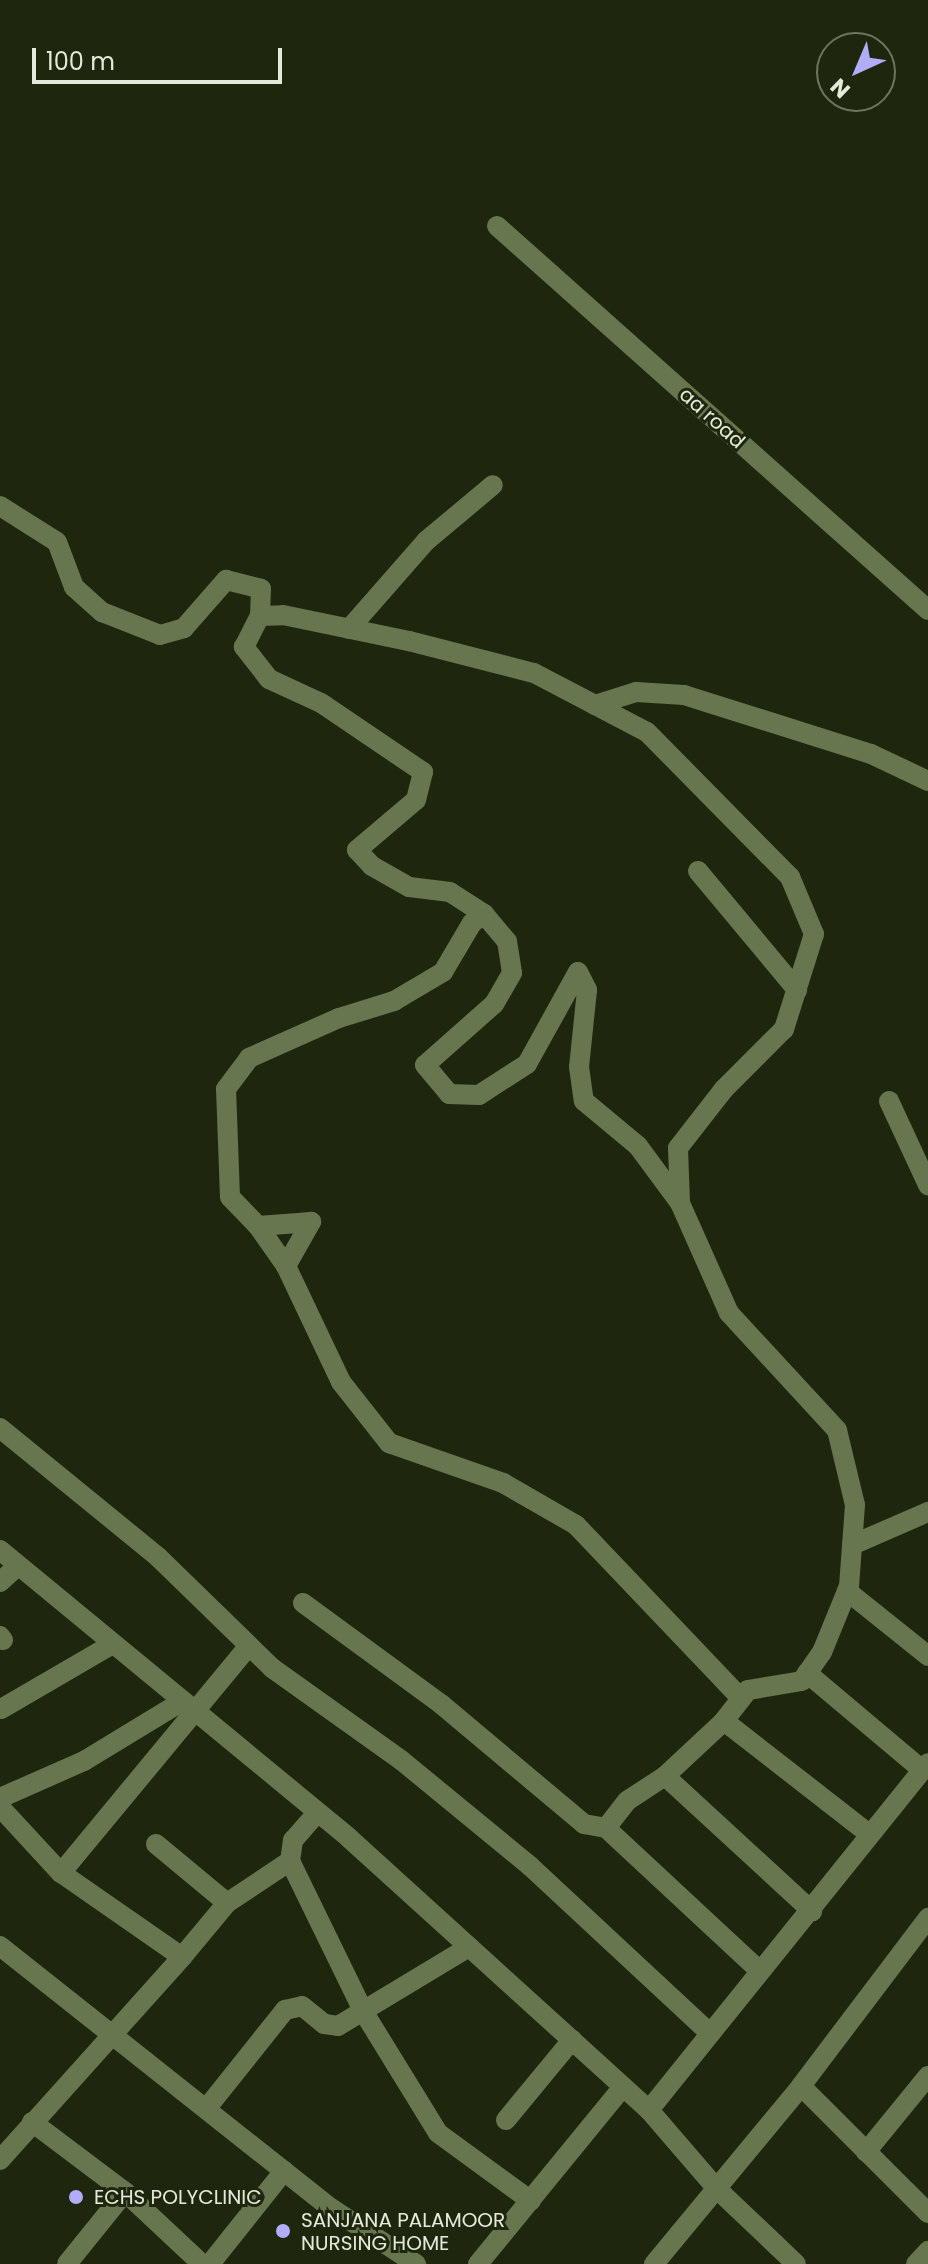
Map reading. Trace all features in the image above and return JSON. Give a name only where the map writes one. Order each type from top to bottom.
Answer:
[{"type":"street","name":"aa road","points":[[497,226],[928,610]]},
{"type":"street","points":[[349,629],[426,541],[493,485]]},
{"type":"street","points":[[0,506],[57,542],[74,587],[102,612],[160,635],[184,628],[226,580],[261,589],[260,616],[244,647],[269,679],[321,703],[423,772],[416,800],[357,850],[372,866],[409,887],[450,892],[484,914],[507,941],[512,973],[494,1004],[425,1065],[449,1094],[479,1095],[527,1064],[578,972],[587,990],[579,1067],[584,1101],[638,1146],[680,1203],[729,1313],[837,1430],[855,1505],[847,1591],[807,1673],[802,1681],[748,1690],[724,1721],[665,1776],[627,1801],[606,1828]]},
{"type":"street","points":[[260,616],[349,629],[534,673],[647,732],[790,877],[814,934],[784,1029],[724,1089],[678,1148],[680,1203]]},
{"type":"street","points":[[595,705],[636,692],[684,695],[871,754],[928,781]]},
{"type":"street","points":[[698,871],[797,990]]},
{"type":"street","points":[[484,914],[472,923],[443,972],[394,1001],[339,1018],[249,1058],[226,1089],[230,1197],[258,1226],[286,1266],[341,1382],[389,1443],[503,1483],[576,1525],[741,1698]]},
{"type":"street","points":[[889,1101],[928,1185]]},
{"type":"street","points":[[258,1226],[311,1222],[286,1266]]},
{"type":"street","points":[[0,1428],[96,1502],[249,1646],[401,1760],[530,1866],[710,2033]]},
{"type":"street","points":[[852,1545],[928,1512]]},
{"type":"street","points":[[0,1550],[316,1814],[572,2040],[649,2110],[783,2260]]},
{"type":"street","points":[[0,1582],[18,1566]]},
{"type":"street","points":[[847,1591],[928,1656]]},
{"type":"street","points":[[303,1603],[441,1704],[584,1824],[606,1828],[760,1971]]},
{"type":"street","points":[[1,1709],[111,1645]]},
{"type":"street","points":[[61,1873],[188,1708],[249,1646]]},
{"type":"street","points":[[649,2110],[925,1767],[807,1673]]},
{"type":"street","points":[[0,1798],[84,1761],[188,1708]]},
{"type":"street","points":[[724,1721],[869,1834]]},
{"type":"street","points":[[665,1776],[812,1911]]},
{"type":"street","points":[[0,1807],[61,1873],[182,1957]]},
{"type":"street","points":[[316,1814],[293,1840],[290,1861],[363,2011],[431,2125],[531,2201]]},
{"type":"street","points":[[156,1844],[227,1903]]},
{"type":"street","points":[[0,2160],[110,2031],[182,1957],[227,1903],[290,1861]]},
{"type":"street","points":[[654,2264],[801,2086],[928,1918]]},
{"type":"street","points":[[1,1944],[284,2171],[416,2264]]},
{"type":"street","points":[[206,2109],[285,2010],[302,2006],[330,2028],[469,1947]]},
{"type":"street","points":[[506,2120],[572,2040]]},
{"type":"street","points":[[866,2152],[928,2076]]},
{"type":"street","points":[[801,2086],[928,2213]]},
{"type":"street","points":[[478,2264],[623,2087]]},
{"type":"street","points":[[32,2122],[125,2192],[202,2264]]},
{"type":"street","points":[[210,2264],[284,2171]]},
{"type":"street","points":[[67,2264],[125,2192]]},
{"type":"street","points":[[916,2264],[928,2251]]},
{"type":"place","name":"ECHS POLYCLINIC","points":[[76,2197]]},
{"type":"place","name":"SANJANA PALAMOOR NURSING HOME","points":[[283,2231]]}]
